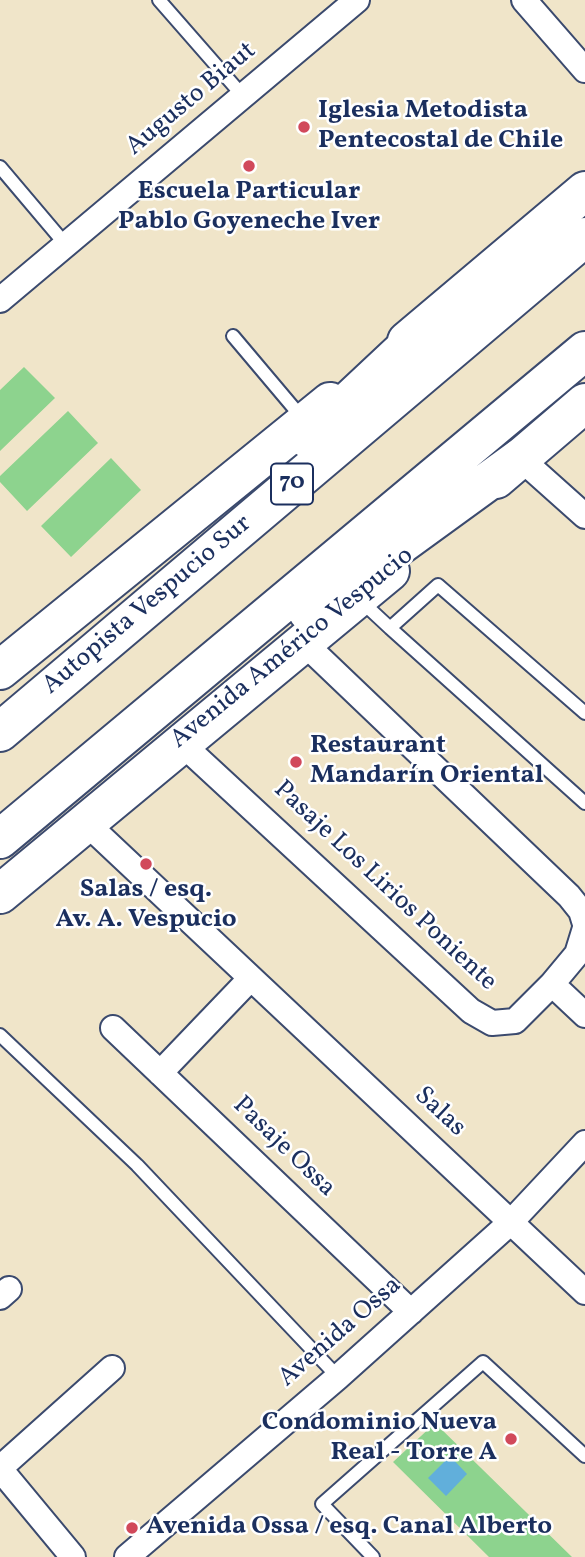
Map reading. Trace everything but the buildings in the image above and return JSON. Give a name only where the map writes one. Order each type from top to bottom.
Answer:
[{"type":"main road","points":[[0,731],[434,321],[585,191]]},
{"type":"main road","name":"Autopista Vespucio Sur","points":[[0,731],[585,237]]},
{"type":"main road","points":[[0,670],[306,421],[434,321]]},
{"type":"main road","points":[[13,828],[585,351]]},
{"type":"main road","name":"Avenida Américo Vespucio","points":[[0,894],[180,742],[305,644],[585,404]]},
{"type":"main road","points":[[13,828],[520,458]]},
{"type":"street","name":"Augusto Biaut","points":[[0,300],[357,0]]},
{"type":"street","points":[[524,0],[585,69]]},
{"type":"street","points":[[520,458],[585,516]]},
{"type":"street","points":[[305,644],[569,896],[581,911],[585,926],[577,954],[552,984],[585,1015]]},
{"type":"street","name":"Pasaje Los Lirios Poniente","points":[[180,742],[481,1018],[492,1023],[515,1021],[552,984]]},
{"type":"street","name":"Salas","points":[[84,821],[585,1292]]},
{"type":"street","points":[[160,1073],[251,978]]},
{"type":"street","name":"Pasaje Ossa","points":[[113,1028],[411,1312]]},
{"type":"street","name":"Avenida Ossa","points":[[127,1557],[338,1377],[511,1222],[585,1143]]},
{"type":"street","points":[[74,1557],[0,1469],[112,1368]]},
{"type":"lane","points":[[159,0],[243,96]]},
{"type":"lane","points":[[0,167],[66,245]]},
{"type":"lane","points":[[233,336],[306,421]]},
{"type":"lane","points":[[390,628],[438,585],[585,713]]},
{"type":"lane","points":[[358,599],[585,803]]},
{"type":"lane","points":[[0,1035],[27,1056],[137,1165],[338,1377]]},
{"type":"lane","points":[[373,1557],[322,1504],[483,1362],[585,1456]]},
{"type":"green space","points":[[24,367],[55,398],[0,451],[0,390]]},
{"type":"green space","points":[[68,411],[98,443],[27,511],[0,482],[0,476]]},
{"type":"green space","points":[[111,458],[141,490],[71,557],[41,526]]},
{"type":"green space","points":[[435,1423],[572,1557],[489,1557],[393,1462]]},
{"type":"water","points":[[450,1456],[467,1474],[446,1496],[428,1478]]},
{"type":"place","name":"Iglesia Metodista Pentecostal de Chile","points":[[304,127]]},
{"type":"place","name":"Escuela Particular Pablo Goyeneche Iver","points":[[249,166]]},
{"type":"place","name":"Restaurant Mandarín Oriental","points":[[296,762]]},
{"type":"place","name":"Salas / esq. Av. A. Vespucio","points":[[146,864]]},
{"type":"place","name":"Condominio Nueva Real - Torre A","points":[[511,1439]]},
{"type":"place","name":"Avenida Ossa / esq. Canal Alberto","points":[[132,1528]]}]
